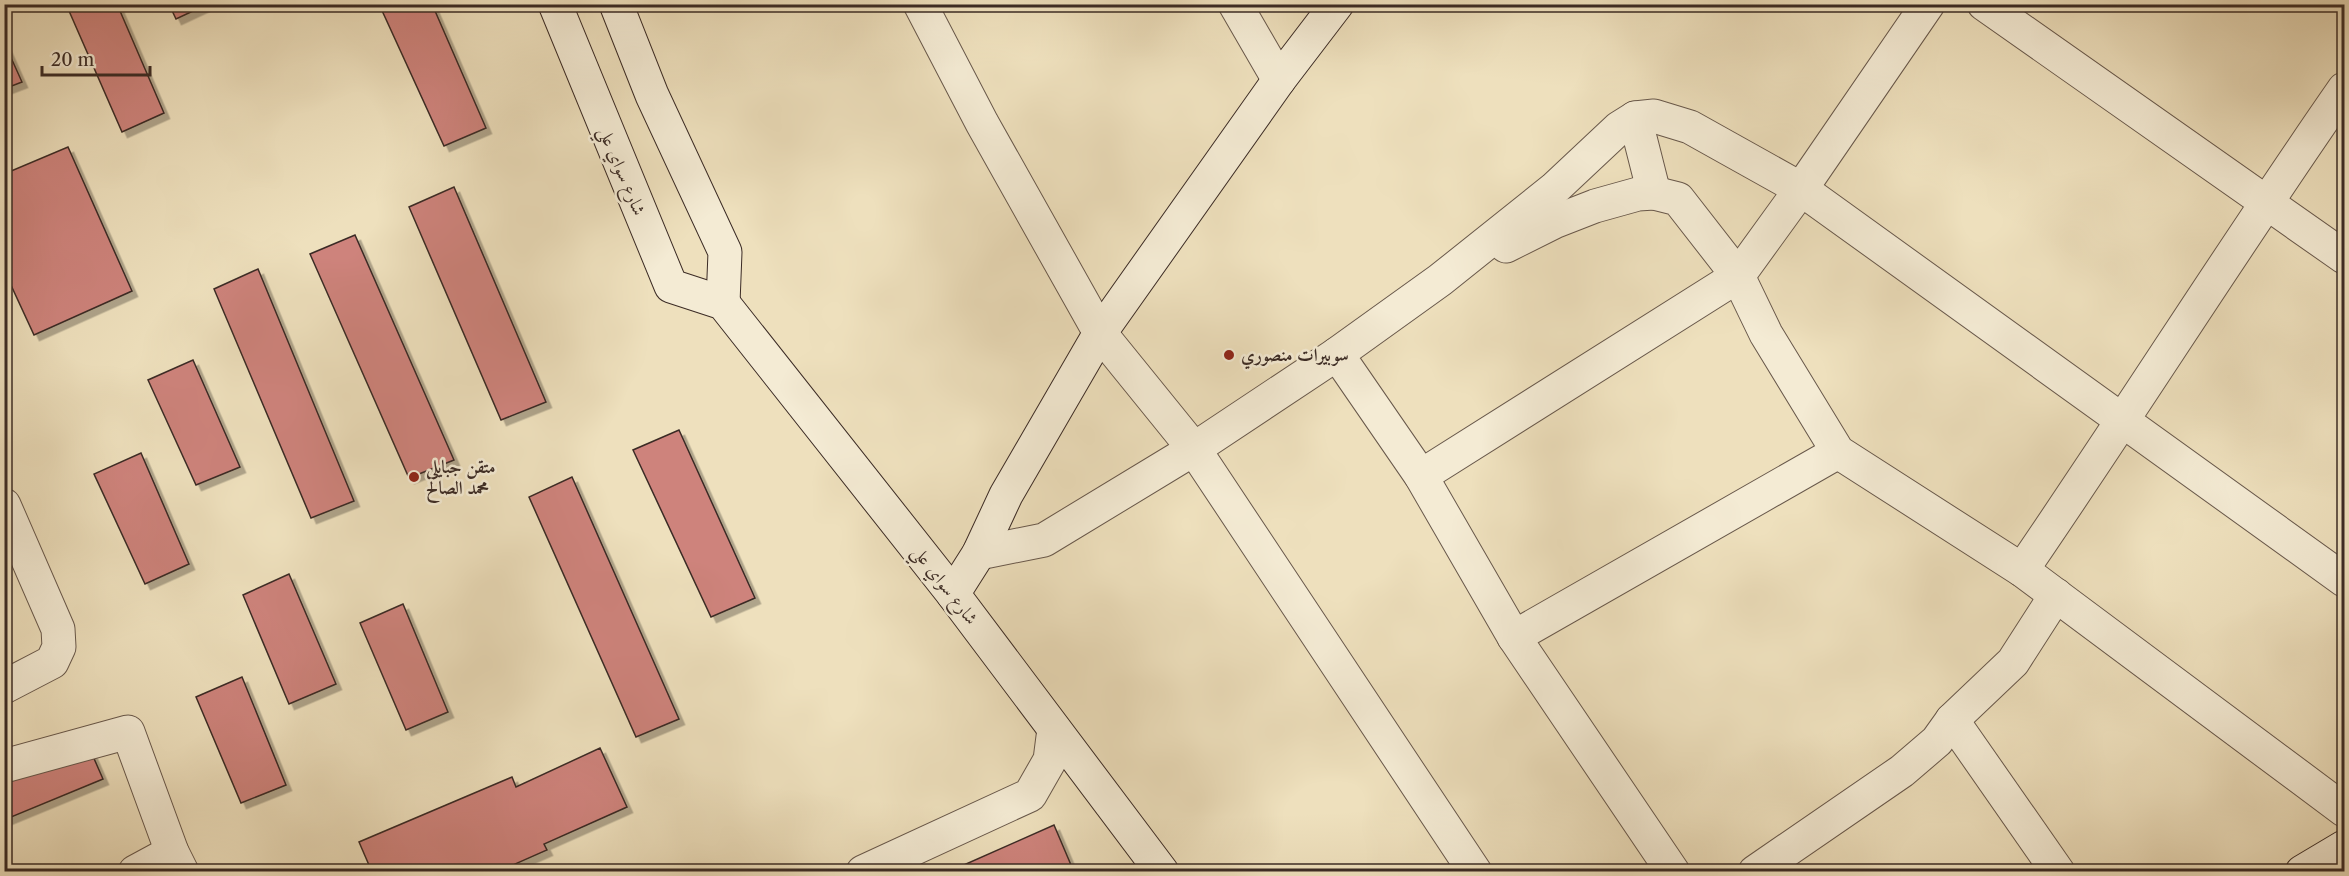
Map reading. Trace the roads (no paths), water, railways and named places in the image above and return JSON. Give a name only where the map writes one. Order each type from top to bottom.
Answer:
[{"type":"street","name":"شارع سواي علي","points":[[555,4],[670,286],[723,303],[953,594],[1162,872]]},
{"type":"street","points":[[616,4],[652,95],[725,252],[723,303]]},
{"type":"street","points":[[920,4],[982,123],[1100,333],[1194,449],[1475,872]]},
{"type":"street","points":[[1235,4],[1279,80]]},
{"type":"street","points":[[953,594],[979,553],[1006,495],[1100,333],[1279,80],[1337,4]]},
{"type":"street","points":[[1421,476],[1738,276],[1801,189],[1928,4]]},
{"type":"street","points":[[1984,4],[2344,257]]},
{"type":"street","points":[[2022,570],[2123,422],[2265,203],[2344,89]]},
{"type":"street","points":[[979,553],[1044,540],[1194,449],[1337,354],[1440,280],[1554,189],[1618,128],[1635,118],[1654,116],[1690,127],[1801,189],[2344,580]]},
{"type":"street","points":[[1635,118],[1654,193]]},
{"type":"street","points":[[1440,280],[1554,222],[1606,202],[1638,194],[1654,193],[1678,199],[1738,276],[1766,334],[1838,452],[2022,570],[2344,810]]},
{"type":"street","points":[[1337,354],[1421,476],[1514,637],[1673,872]]},
{"type":"street","points":[[1514,637],[1838,452]]},
{"type":"street","points":[[4,505],[58,629],[59,647],[52,662],[4,687]]},
{"type":"street","points":[[1755,872],[1902,771],[1937,741],[1952,720],[2013,662],[2056,595]]},
{"type":"street","points":[[1952,720],[2058,872]]},
{"type":"street","points":[[863,872],[1030,795],[1050,760],[1054,729]]},
{"type":"street","points":[[4,766],[128,732],[177,862],[135,872]]},
{"type":"street","points":[[2302,872],[2344,847]]},
{"type":"place","name":"سوبيرات منصوري","points":[[1229,355]]},
{"type":"place","name":"متقن جبايلي محمد الصالح","points":[[414,477]]}]
